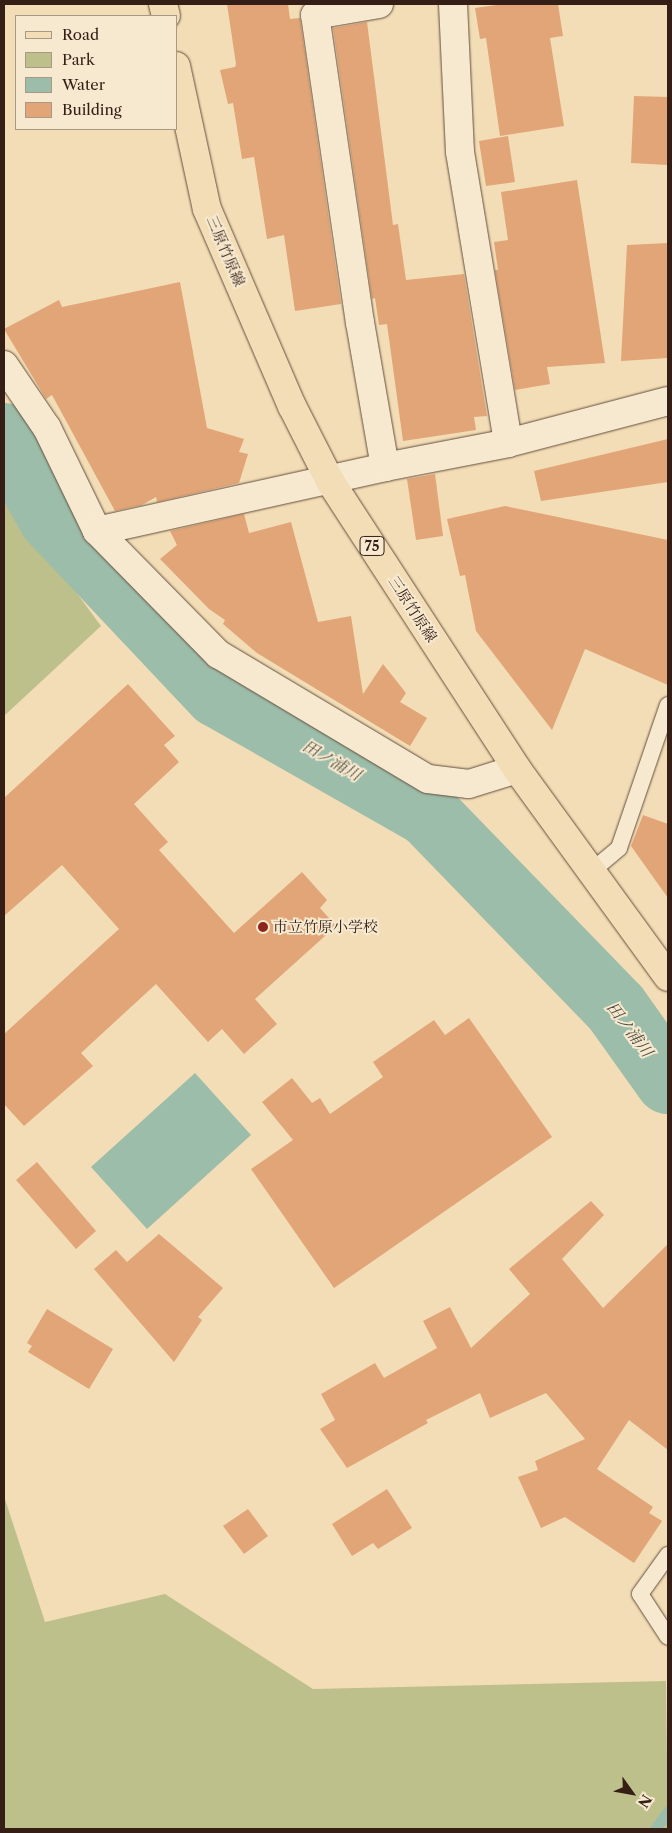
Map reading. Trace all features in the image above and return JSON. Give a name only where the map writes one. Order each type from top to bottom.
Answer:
[{"type":"main road","name":"三原竹原線","points":[[178,75],[207,209],[292,406],[330,481],[517,769],[593,870],[668,977]]},
{"type":"street","points":[[379,4],[315,15],[358,313],[385,467]]},
{"type":"street","points":[[453,4],[460,152],[508,443]]},
{"type":"street","points":[[4,365],[47,428],[97,531],[218,654],[428,779],[470,784],[517,769]]},
{"type":"street","points":[[97,531],[330,481],[385,467],[508,443],[668,401]]},
{"type":"lane","points":[[593,870],[619,848],[668,705]]},
{"type":"lane","points":[[668,1555],[640,1594],[668,1637]]},
{"type":"green space","points":[[4,494],[101,626],[4,716]]},
{"type":"green space","points":[[4,1496],[45,1622],[165,1594],[313,1689],[666,1681],[668,1829],[4,1829]]},
{"type":"water","points":[[195,1073],[251,1135],[147,1229],[91,1167]]},
{"type":"building","points":[[227,4],[288,4],[290,19],[300,18],[341,304],[295,311],[284,235],[267,239],[254,157],[242,159],[233,103],[228,104],[220,70],[235,67],[236,64]]},
{"type":"building","points":[[504,4],[558,4],[563,36],[550,38],[564,126],[500,136],[486,38],[480,39],[475,8]]},
{"type":"building","points":[[367,22],[393,225],[398,224],[406,280],[464,274],[487,416],[474,417],[476,430],[403,441],[387,324],[379,325],[375,298],[372,299],[333,28]]},
{"type":"building","points":[[634,96],[668,97],[668,165],[631,163]]},
{"type":"building","points":[[508,136],[515,182],[486,186],[479,141]]},
{"type":"building","points":[[577,180],[605,363],[547,367],[550,384],[515,390],[495,270],[498,270],[494,242],[508,240],[501,192]]},
{"type":"building","points":[[668,243],[668,358],[621,361],[627,245]]},
{"type":"building","points":[[180,282],[207,428],[244,439],[239,452],[248,454],[239,483],[157,502],[156,497],[142,505],[115,511],[52,395],[46,399],[4,329],[59,300],[62,307]]},
{"type":"building","points":[[668,439],[668,482],[541,501],[534,471]]},
{"type":"building","points":[[435,474],[443,536],[416,540],[407,479]]},
{"type":"building","points":[[505,506],[668,540],[668,685],[585,649],[552,730],[476,631],[465,575],[460,576],[447,519]]},
{"type":"building","points":[[244,514],[249,533],[291,522],[318,622],[351,616],[363,694],[383,664],[406,693],[400,702],[427,718],[410,746],[257,653],[223,624],[225,620],[209,609],[160,559],[177,545],[170,531]]},
{"type":"building","points":[[128,684],[175,736],[164,745],[179,762],[134,804],[168,842],[159,850],[234,933],[302,872],[327,900],[320,908],[336,926],[255,999],[277,1024],[244,1054],[222,1029],[208,1042],[156,984],[81,1053],[93,1066],[24,1126],[4,1104],[4,1034],[119,929],[62,865],[4,916],[4,798]]},
{"type":"building","points":[[643,815],[668,824],[668,898],[631,846]]},
{"type":"building","points":[[469,1018],[552,1137],[334,1288],[251,1169],[293,1140],[262,1102],[292,1078],[312,1103],[320,1098],[330,1114],[383,1077],[373,1062],[434,1020],[445,1035]]},
{"type":"building","points":[[37,1162],[96,1231],[76,1249],[16,1180]]},
{"type":"building","points":[[591,1201],[604,1215],[562,1259],[603,1308],[668,1244],[668,1450],[629,1420],[597,1469],[653,1507],[649,1513],[662,1521],[634,1563],[565,1517],[541,1528],[518,1477],[538,1470],[535,1461],[585,1439],[546,1393],[490,1418],[480,1393],[426,1420],[428,1423],[347,1468],[320,1429],[335,1420],[321,1394],[375,1363],[384,1378],[437,1348],[423,1321],[450,1307],[471,1348],[530,1294],[509,1269]]},
{"type":"building","points":[[159,1234],[223,1288],[198,1317],[202,1320],[174,1362],[94,1269],[116,1250],[127,1262]]},
{"type":"building","points":[[47,1309],[113,1349],[89,1389],[28,1352],[32,1346],[27,1343]]},
{"type":"building","points":[[387,1489],[412,1528],[378,1549],[373,1543],[352,1556],[332,1524]]},
{"type":"building","points":[[248,1509],[268,1536],[244,1554],[223,1526]]},
{"type":"waterway","name":"田ノ浦川","points":[[4,436],[52,519],[217,694],[428,814],[616,1008],[668,1081]]},
{"type":"waterway","points":[[655,1829],[668,1811]]},
{"type":"place","name":"市立竹原小学校","points":[[263,927]]}]
